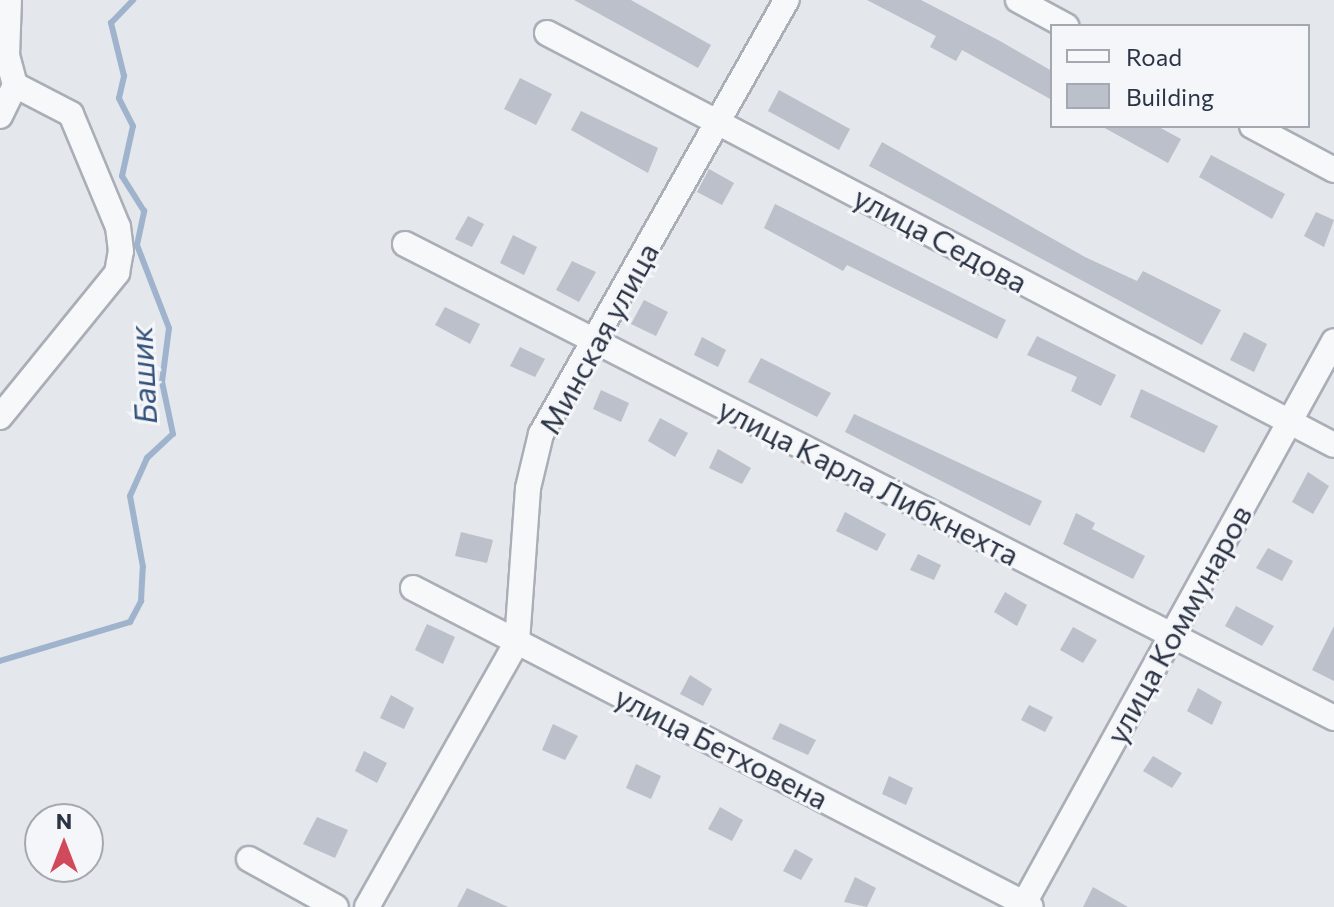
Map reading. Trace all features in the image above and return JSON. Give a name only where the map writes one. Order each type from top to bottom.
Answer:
[{"type":"street","points":[[0,417],[117,273],[121,251],[118,227],[71,114],[15,85],[3,55],[9,0]]},
{"type":"street","name":"Минская улица","points":[[367,907],[517,642],[528,488],[541,434],[597,342],[787,0]]},
{"type":"street","points":[[1018,0],[1062,24]]},
{"type":"street","name":"улица Седова","points":[[547,33],[1334,445]]},
{"type":"street","points":[[0,116],[15,85]]},
{"type":"street","points":[[1256,128],[1334,170]]},
{"type":"street","name":"улица Карла Либкнехта","points":[[405,244],[1334,718]]},
{"type":"street","name":"улица Коммунаров","points":[[1026,906],[1334,341]]},
{"type":"street","name":"улица Бетховена","points":[[413,588],[1026,906]]},
{"type":"street","points":[[249,859],[336,907]]},
{"type":"building","points":[[574,0],[631,0],[711,45],[698,68]]},
{"type":"building","points":[[867,0],[921,0],[1000,41],[1050,70],[1050,99],[962,50],[956,61],[930,47],[936,36]]},
{"type":"building","points":[[520,78],[552,94],[536,125],[504,109]]},
{"type":"building","points":[[779,90],[850,129],[839,150],[768,111]]},
{"type":"building","points":[[581,111],[658,148],[648,173],[571,130]]},
{"type":"building","points":[[1105,128],[1161,128],[1181,139],[1168,163]]},
{"type":"building","points":[[882,142],[1085,257],[1137,281],[1143,271],[1221,310],[1202,345],[869,166]]},
{"type":"building","points":[[1211,155],[1285,194],[1272,219],[1199,177]]},
{"type":"building","points":[[709,169],[734,183],[722,205],[697,192]]},
{"type":"building","points":[[775,204],[1006,320],[997,339],[847,265],[843,271],[764,228]]},
{"type":"building","points":[[1316,212],[1334,220],[1324,247],[1304,236]]},
{"type":"building","points":[[468,216],[484,224],[472,247],[455,239]]},
{"type":"building","points":[[513,235],[537,247],[524,275],[500,263]]},
{"type":"building","points":[[572,261],[596,272],[579,302],[556,290]]},
{"type":"building","points":[[644,300],[668,312],[656,336],[631,324]]},
{"type":"building","points":[[445,307],[480,324],[470,344],[435,325]]},
{"type":"building","points":[[1244,332],[1267,344],[1254,372],[1230,360]]},
{"type":"building","points":[[1037,336],[1116,375],[1101,406],[1071,391],[1077,377],[1027,355]]},
{"type":"building","points":[[702,337],[726,350],[718,367],[694,355]]},
{"type":"building","points":[[520,347],[545,359],[535,377],[510,366]]},
{"type":"building","points":[[761,358],[831,393],[817,417],[748,382]]},
{"type":"building","points":[[1141,389],[1218,426],[1204,453],[1130,417]]},
{"type":"building","points":[[601,390],[629,403],[621,422],[593,409]]},
{"type":"building","points":[[854,414],[1042,501],[1030,526],[845,432]]},
{"type":"building","points":[[660,418],[688,433],[675,457],[648,441]]},
{"type":"building","points":[[718,449],[751,468],[742,484],[709,468]]},
{"type":"building","points":[[1308,472],[1329,486],[1313,514],[1292,502]]},
{"type":"building","points":[[845,512],[886,534],[877,551],[836,531]]},
{"type":"building","points":[[1076,513],[1095,523],[1092,529],[1145,556],[1133,579],[1063,544]]},
{"type":"building","points":[[461,532],[493,540],[487,563],[455,556]]},
{"type":"building","points":[[1268,548],[1293,561],[1282,581],[1256,568]]},
{"type":"building","points":[[918,554],[941,565],[934,580],[910,570]]},
{"type":"building","points":[[1005,592],[1027,605],[1017,626],[994,612]]},
{"type":"building","points":[[1236,606],[1274,626],[1262,646],[1225,626]]},
{"type":"building","points":[[427,624],[455,637],[443,664],[415,650]]},
{"type":"building","points":[[1334,626],[1334,681],[1312,670]]},
{"type":"building","points":[[1073,627],[1097,640],[1083,663],[1060,650]]},
{"type":"building","points":[[690,675],[712,689],[703,706],[680,694]]},
{"type":"building","points":[[1198,688],[1222,702],[1212,725],[1187,711]]},
{"type":"building","points":[[391,695],[414,708],[404,729],[380,718]]},
{"type":"building","points":[[1029,705],[1053,717],[1045,732],[1021,720]]},
{"type":"building","points":[[780,723],[816,740],[808,755],[772,739]]},
{"type":"building","points":[[553,724],[578,736],[565,760],[542,750]]},
{"type":"building","points":[[364,751],[387,763],[377,783],[355,771]]},
{"type":"building","points":[[1153,756],[1182,773],[1172,788],[1143,771]]},
{"type":"building","points":[[636,764],[661,776],[651,799],[626,788]]},
{"type":"building","points":[[889,776],[913,788],[906,805],[882,794]]},
{"type":"building","points":[[720,807],[743,820],[732,841],[708,829]]},
{"type":"building","points":[[317,817],[348,830],[335,858],[303,844]]},
{"type":"building","points":[[795,849],[813,859],[801,880],[783,871]]},
{"type":"building","points":[[855,877],[876,888],[867,907],[844,902]]},
{"type":"building","points":[[1093,887],[1128,907],[1083,907]]},
{"type":"building","points":[[467,888],[508,907],[457,907]]},
{"type":"waterway","name":"Башик","points":[[0,661],[130,622],[141,601],[143,567],[130,496],[147,458],[173,434],[162,382],[169,328],[137,245],[144,211],[122,176],[133,126],[119,98],[124,76],[111,23],[133,0]]}]
